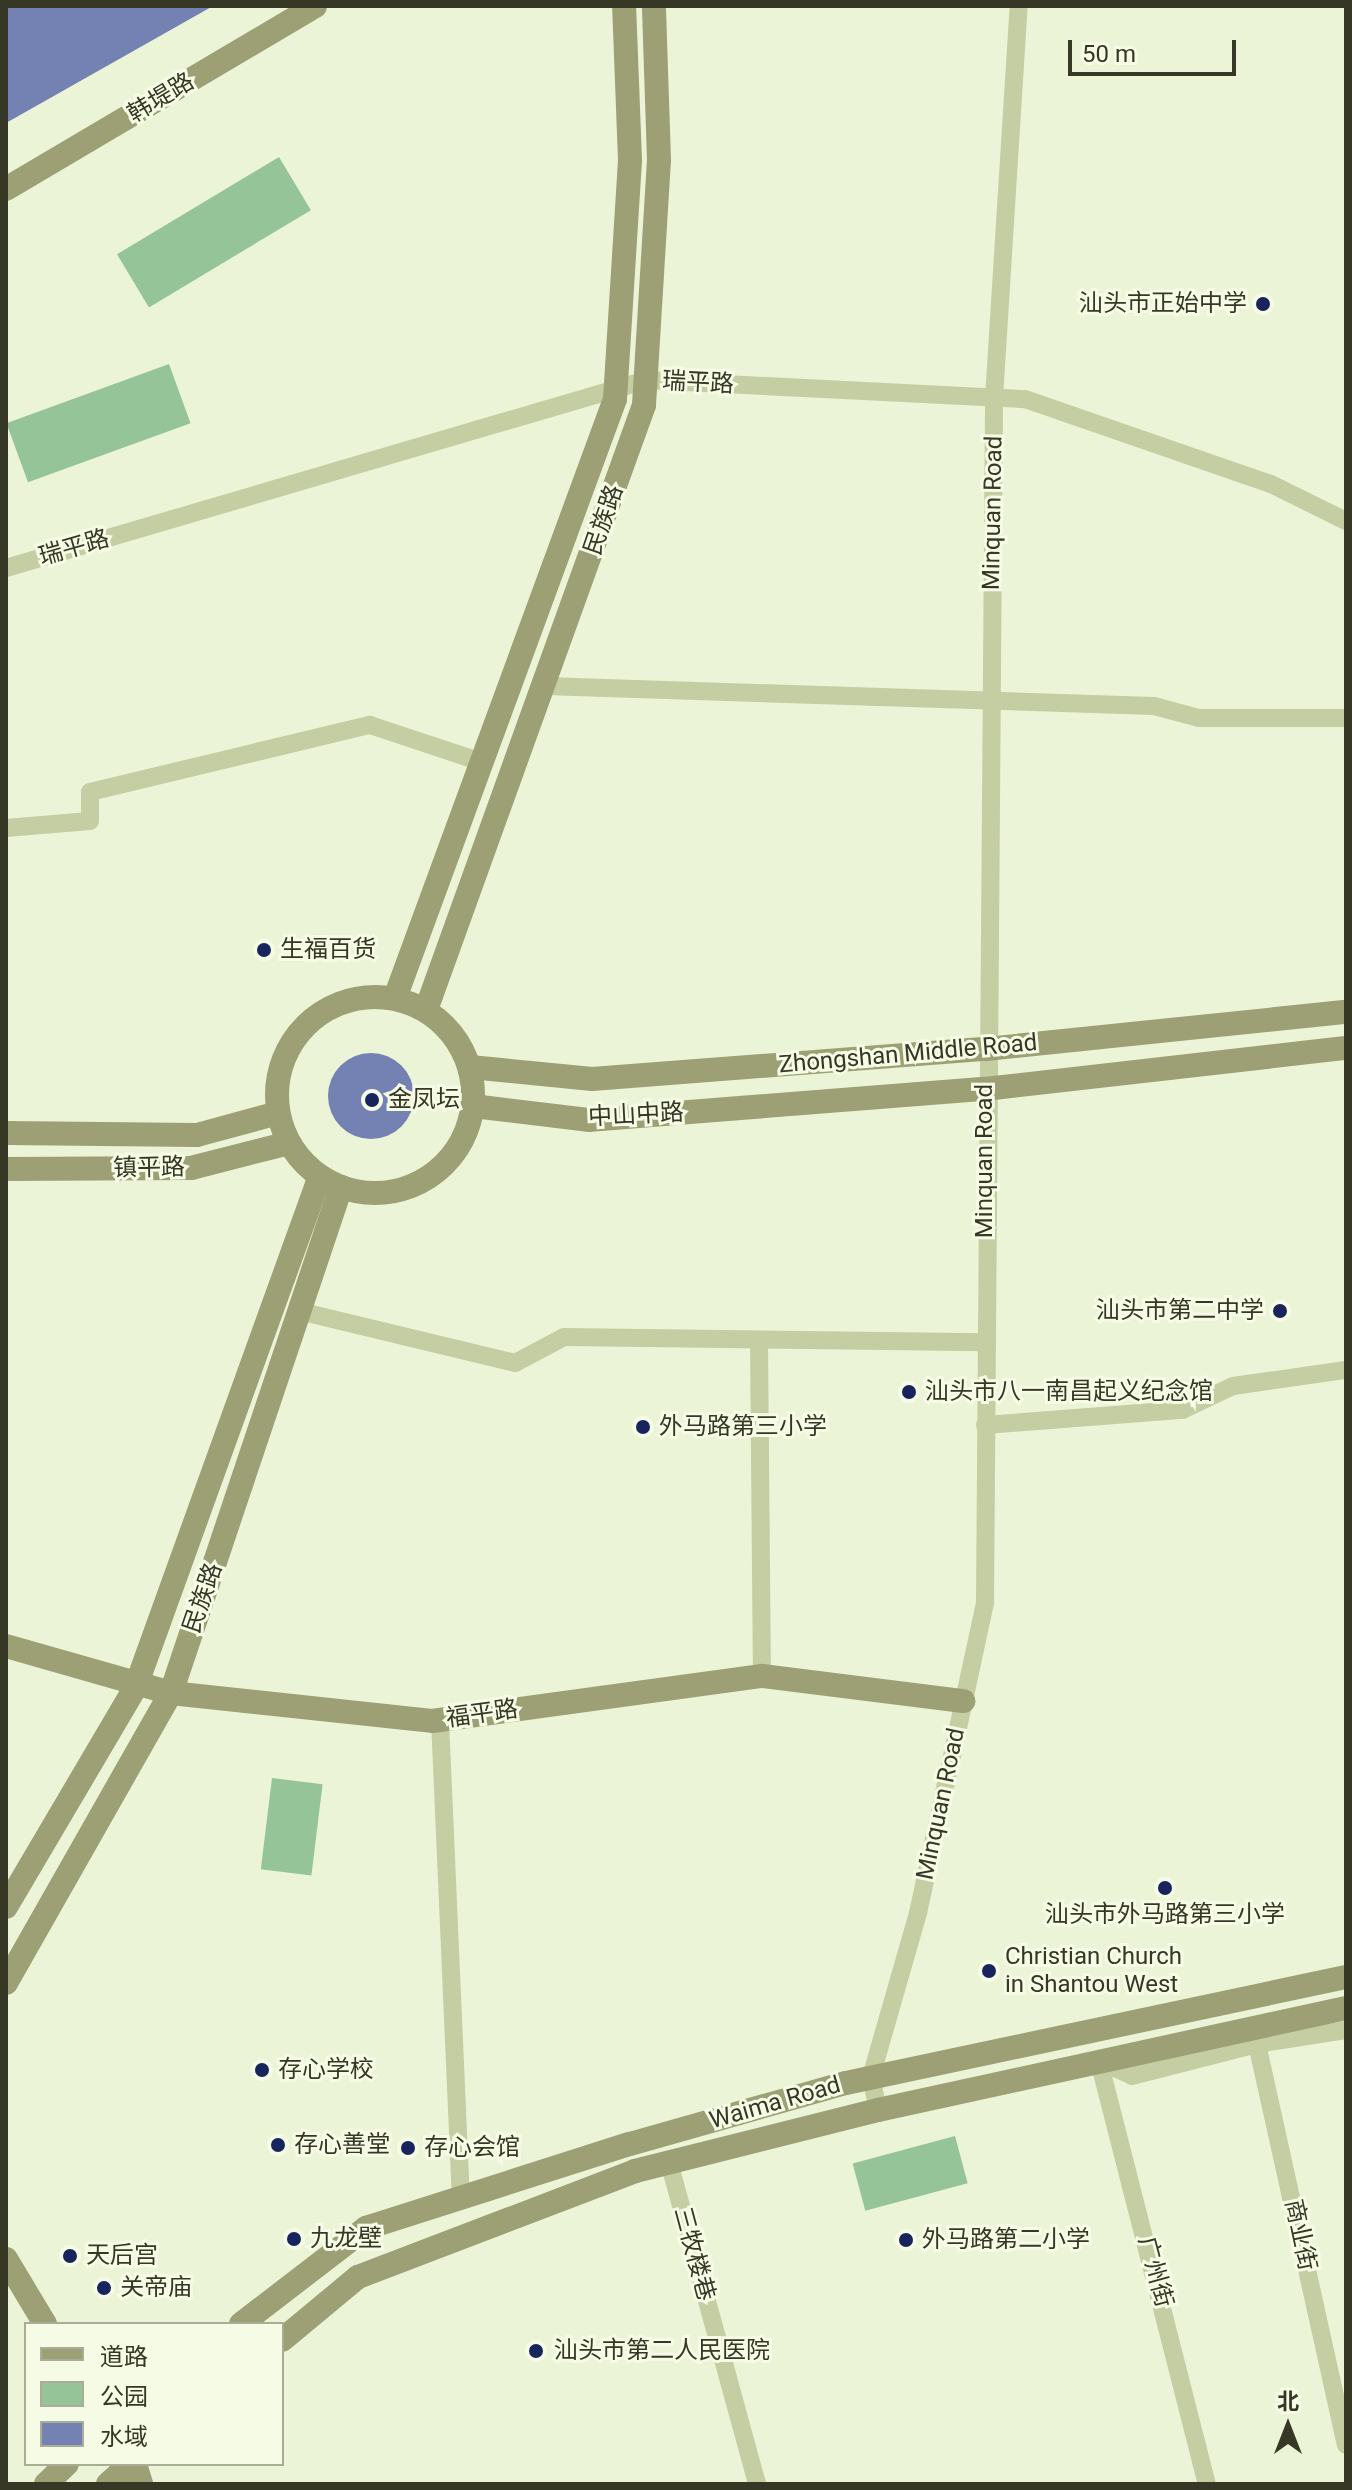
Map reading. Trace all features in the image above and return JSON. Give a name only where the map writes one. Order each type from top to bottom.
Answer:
[{"type":"street","name":"韩堤路","points":[[6,189],[315,6]]},
{"type":"street","name":"民族路","points":[[395,998],[484,763],[616,391],[630,160],[624,6]]},
{"type":"street","name":"民族路","points":[[426,1010],[644,405],[659,160],[654,6]]},
{"type":"street","name":"Minquan Road","points":[[878,2110],[871,2077],[918,1913],[985,1602],[985,1089],[994,398],[1019,6]]},
{"type":"street","name":"瑞平路","points":[[6,568],[646,380],[1025,399],[1271,484],[1346,521]]},
{"type":"street","points":[[545,686],[1154,706],[1199,718],[1346,718]]},
{"type":"street","points":[[6,828],[90,821],[90,792],[370,725],[484,763]]},
{"type":"street","points":[[395,998],[426,1010],[452,1035],[470,1067],[473,1106],[457,1147],[427,1178],[399,1190],[370,1193],[330,1182],[289,1143],[278,1113],[277,1081],[286,1051],[305,1025],[332,1007],[352,1000],[395,998]]},
{"type":"street","name":"Zhongshan Middle Road","points":[[470,1067],[592,1079],[986,1049],[1346,1012]]},
{"type":"street","name":"Zhongshan Middle Road","points":[[985,1089],[1346,1048]]},
{"type":"street","name":"中山中路","points":[[473,1106],[588,1120],[985,1089]]},
{"type":"street","name":"镇平路","points":[[6,1133],[197,1135],[278,1113]]},
{"type":"street","name":"镇平路","points":[[6,1169],[191,1168],[289,1143]]},
{"type":"street","name":"民族路","points":[[6,1983],[171,1693],[299,1311],[330,1182]]},
{"type":"street","name":"民族路","points":[[6,1907],[136,1686],[330,1182]]},
{"type":"street","points":[[299,1311],[515,1363],[564,1337],[985,1342]]},
{"type":"street","points":[[759,1340],[762,1676]]},
{"type":"street","points":[[985,1425],[1182,1410],[1233,1386],[1346,1370]]},
{"type":"street","name":"福平路","points":[[6,1646],[136,1686],[171,1693],[440,1720],[762,1676],[963,1701]]},
{"type":"street","points":[[440,1720],[461,2198]]},
{"type":"street","name":"Waima Road","points":[[244,2322],[366,2228],[630,2144],[871,2077],[1346,1977]]},
{"type":"street","name":"Waima Road","points":[[284,2338],[358,2277],[669,2162],[878,2110],[1099,2061],[1255,2035],[1346,2008]]},
{"type":"street","points":[[1255,2035],[1346,2030]]},
{"type":"street","name":"商业街","points":[[1255,2035],[1346,2445]]},
{"type":"street","name":"广州街","points":[[1099,2061],[1207,2484]]},
{"type":"street","name":"三牧楼巷","points":[[669,2162],[757,2484]]},
{"type":"street","points":[[6,2259],[44,2322]]},
{"type":"street","points":[[46,2484],[65,2466]]},
{"type":"street","points":[[108,2484],[130,2466]]},
{"type":"green space","points":[[279,157],[311,210],[149,307],[117,254]]},
{"type":"green space","points":[[169,364],[191,423],[28,482],[6,423]]},
{"type":"green space","points":[[272,1778],[323,1784],[311,1876],[261,1869]]},
{"type":"green space","points":[[955,2136],[968,2183],[865,2211],[853,2163]]},
{"type":"water","points":[[6,6],[213,6],[6,123]]},
{"type":"water","points":[[371,1053],[387,1057],[401,1066],[410,1080],[414,1096],[410,1112],[401,1126],[387,1135],[371,1139],[355,1135],[341,1126],[332,1112],[328,1096],[332,1080],[341,1066],[355,1057]]},
{"type":"place","name":"汕头市正始中学","points":[[1263,304]]},
{"type":"place","name":"生福百货","points":[[264,950]]},
{"type":"place","name":"金凤坛","points":[[372,1100]]},
{"type":"place","name":"汕头市第二中学","points":[[1280,1311]]},
{"type":"place","name":"汕头市八一南昌起义纪念馆","points":[[909,1392]]},
{"type":"place","name":"外马路第三小学","points":[[643,1427]]},
{"type":"place","name":"汕头市外马路第三小学","points":[[1165,1888]]},
{"type":"place","name":"Christian Church in Shantou West","points":[[989,1971]]},
{"type":"place","name":"存心学校","points":[[262,2070]]},
{"type":"place","name":"存心善堂","points":[[278,2145]]},
{"type":"place","name":"存心会馆","points":[[408,2148]]},
{"type":"place","name":"九龙壁","points":[[294,2239]]},
{"type":"place","name":"外马路第二小学","points":[[906,2240]]},
{"type":"place","name":"天后宫","points":[[70,2256]]},
{"type":"place","name":"关帝庙","points":[[104,2288]]},
{"type":"place","name":"汕头市第二人民医院","points":[[536,2351]]}]
